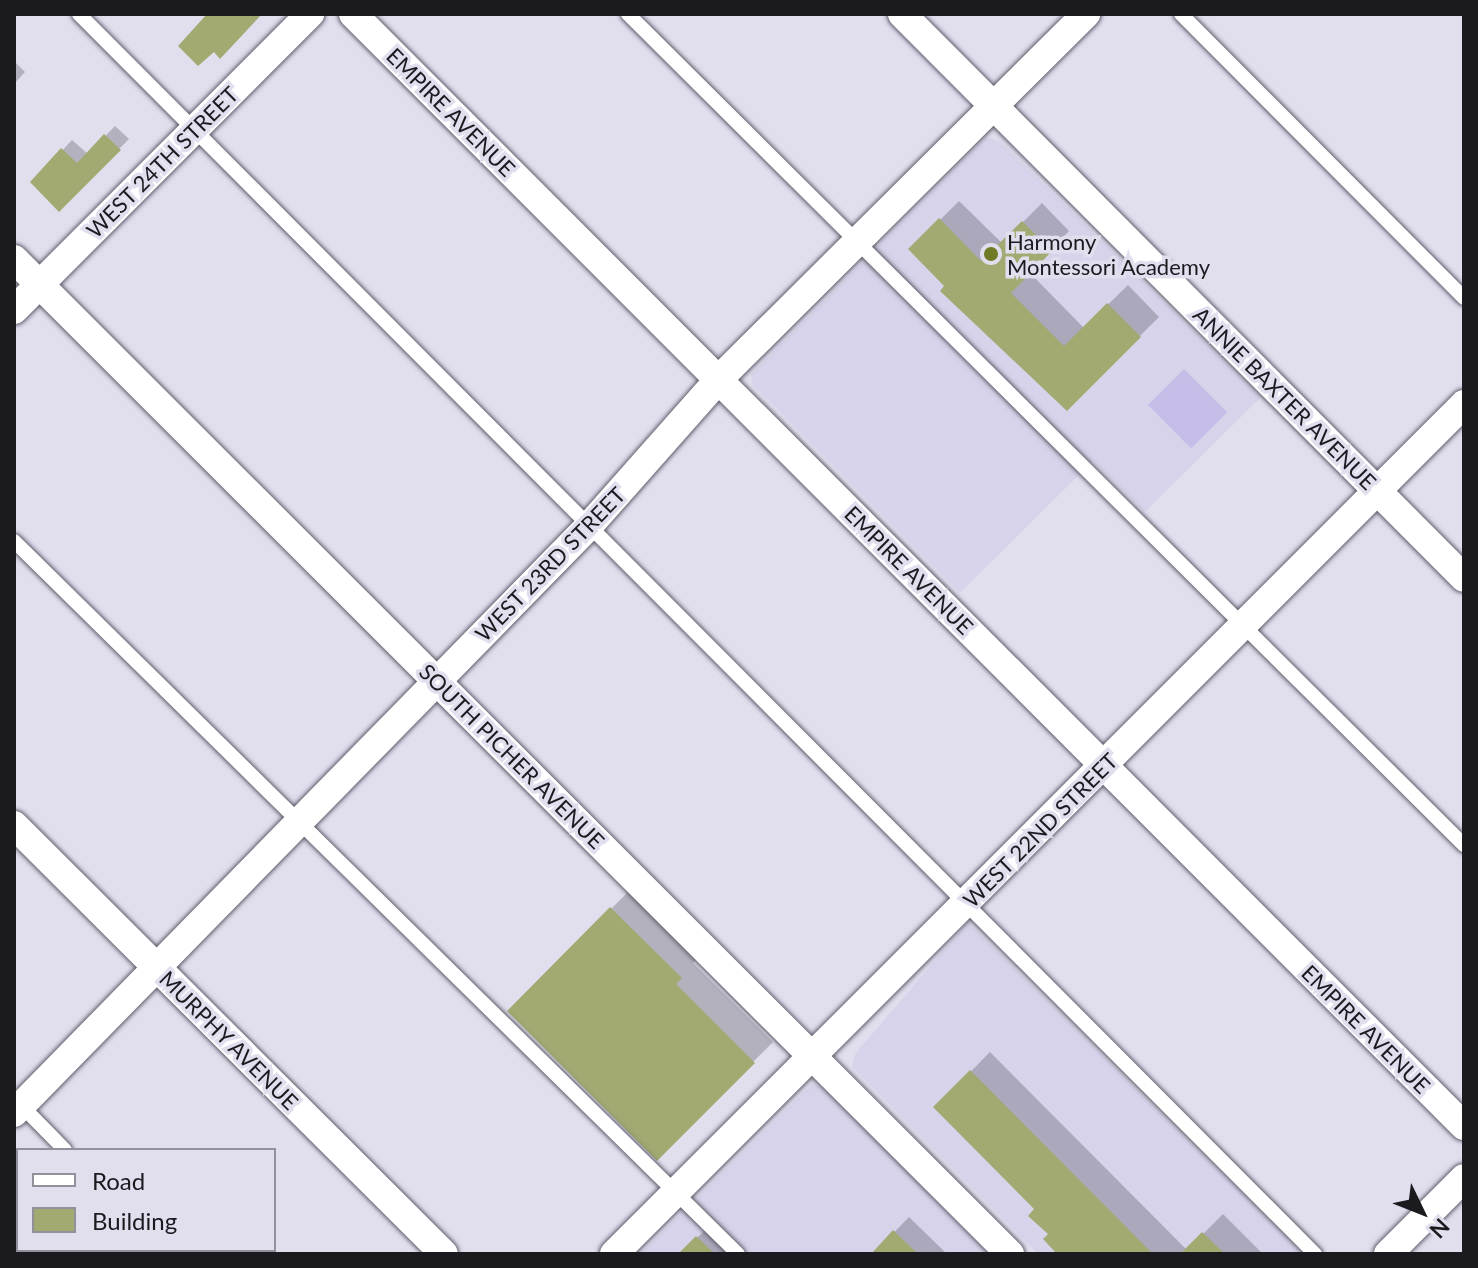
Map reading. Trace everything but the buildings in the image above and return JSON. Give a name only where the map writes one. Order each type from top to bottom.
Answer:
[{"type":"street","name":"WEST 24TH STREET","points":[[14,310],[310,14]]},
{"type":"street","name":"EMPIRE AVENUE","points":[[353,14],[1464,1126]]},
{"type":"street","name":"ANNIE BAXTER AVENUE","points":[[902,14],[1464,578]]},
{"type":"street","name":"WEST 23RD STREET","points":[[17,1106],[158,968],[589,526],[719,379],[1086,14]]},
{"type":"street","name":"SOUTH PICHER AVENUE","points":[[14,259],[1010,1254]]},
{"type":"street","name":"WEST 22ND STREET","points":[[614,1254],[1245,627],[1464,404]]},
{"type":"street","name":"MURPHY AVENUE","points":[[14,825],[444,1254]]},
{"type":"street","points":[[1388,1254],[1464,1178]]},
{"type":"lane","points":[[79,14],[1315,1254]]},
{"type":"lane","points":[[628,14],[1464,845]]},
{"type":"lane","points":[[1181,14],[1464,298]]},
{"type":"lane","points":[[14,541],[298,826],[738,1254]]},
{"type":"lane","points":[[17,1106],[63,1148]]},
{"type":"shaded area","name":"Harmony Montessori Academy","points":[[986,137],[1001,142],[1261,397],[1145,512],[1093,461],[960,593],[752,384],[751,374]]},
{"type":"shaded area","points":[[1184,369],[1227,412],[1191,448],[1148,405]]},
{"type":"shaded area","points":[[968,922],[1303,1254],[1038,1254],[852,1067],[855,1054]]},
{"type":"shaded area","points":[[812,1084],[823,1088],[990,1254],[640,1254]]},
{"type":"place","name":"Harmony Montessori Academy","points":[[991,254]]}]
